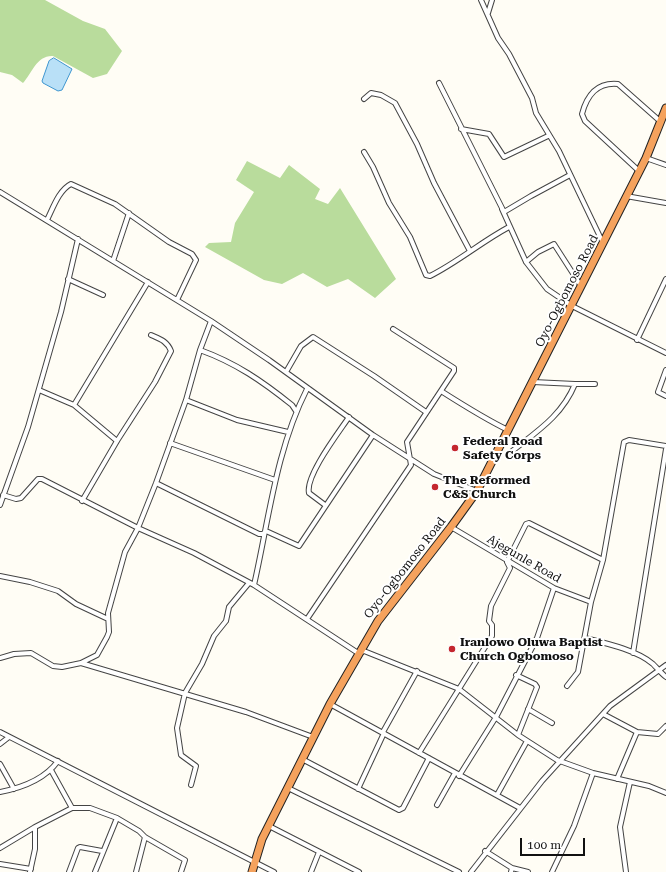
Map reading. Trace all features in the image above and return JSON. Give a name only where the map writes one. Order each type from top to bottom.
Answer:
[{"type":"highway","name":"Oyo-Ogbomoso Road","points":[[252,872],[258,848],[301,759],[358,653],[378,621],[477,491],[646,158],[666,108]]},
{"type":"street","points":[[481,0],[498,38],[509,54],[532,98],[536,114],[548,136],[559,151],[603,244]]},
{"type":"street","points":[[488,13],[492,0]]},
{"type":"street","points":[[639,171],[585,121],[582,114],[584,106],[588,97],[595,89],[612,83],[618,84],[660,122]]},
{"type":"street","points":[[439,84],[502,209],[526,262],[547,289],[572,306],[637,340],[666,353]]},
{"type":"street","points":[[364,99],[371,93],[381,95],[395,103],[417,144],[434,183],[470,251]]},
{"type":"street","points":[[461,130],[489,134],[504,157],[548,136]]},
{"type":"street","points":[[364,152],[374,167],[389,203],[410,237],[426,275],[430,276],[444,269],[509,226]]},
{"type":"street","points":[[646,158],[666,165]]},
{"type":"street","points":[[502,209],[504,212],[530,196],[570,175]]},
{"type":"street","points":[[47,220],[61,192],[66,186],[71,184],[83,188],[92,194],[115,204],[169,242],[185,252],[192,254],[195,258],[196,260],[177,300]]},
{"type":"street","points":[[0,192],[211,321],[286,372],[307,389],[350,417],[373,435],[410,457],[434,474],[477,491]]},
{"type":"street","points":[[626,196],[666,203]]},
{"type":"street","points":[[113,261],[129,213]]},
{"type":"street","points":[[0,505],[28,427],[39,390],[61,312],[78,239]]},
{"type":"street","points":[[526,262],[538,252],[554,244],[581,287]]},
{"type":"street","points":[[68,279],[103,296]]},
{"type":"street","points":[[637,340],[666,279]]},
{"type":"street","points":[[74,405],[148,282]]},
{"type":"street","points":[[0,658],[14,654],[31,653],[53,666],[62,667],[93,659],[101,650],[109,632],[109,606],[125,552],[138,528],[156,484],[186,400],[200,350],[211,321]]},
{"type":"street","points":[[307,619],[411,465],[406,447],[407,442],[454,371],[454,368],[393,330]]},
{"type":"street","points":[[82,501],[117,441],[155,382],[171,351],[169,345],[161,339],[151,335]]},
{"type":"street","points":[[286,372],[301,346],[313,337],[374,376],[426,412]]},
{"type":"street","points":[[200,350],[224,359],[251,373],[292,405],[296,411]]},
{"type":"street","points":[[666,370],[658,392],[666,396]]},
{"type":"street","points":[[533,382],[595,384]]},
{"type":"street","points":[[511,452],[544,427],[560,411],[569,398],[575,384]]},
{"type":"street","points":[[254,585],[275,480],[288,432],[307,389]]},
{"type":"street","points":[[39,390],[74,405],[117,441]]},
{"type":"street","points":[[441,391],[508,430]]},
{"type":"street","points":[[186,400],[237,420],[288,432]]},
{"type":"street","points":[[325,505],[309,493],[309,488],[321,458],[350,417]]},
{"type":"street","points":[[156,484],[259,534],[266,531],[299,546],[373,435]]},
{"type":"street","points":[[567,686],[578,672],[591,602],[603,560],[624,442],[629,440],[666,447],[633,653]]},
{"type":"street","points":[[170,443],[275,480]]},
{"type":"street","points":[[3,496],[16,499],[21,498],[38,479],[42,479],[82,501],[194,553],[254,585],[358,653],[364,651],[459,689],[518,735],[561,761],[593,773],[649,786],[666,793]]},
{"type":"street","points":[[420,754],[492,636],[492,625],[489,621],[491,606],[510,568],[507,562],[525,527],[529,523],[603,560]]},
{"type":"street","name":"Ajegunle Road","points":[[451,527],[507,562],[554,588],[591,602]]},
{"type":"street","points":[[0,576],[30,582],[58,591],[76,604],[108,620]]},
{"type":"street","points":[[191,785],[196,766],[181,755],[177,728],[185,693],[202,664],[214,636],[226,621],[228,608],[250,583]]},
{"type":"street","points":[[437,805],[496,717],[516,674],[540,633],[554,588]]},
{"type":"street","points":[[585,638],[609,644],[633,653],[649,662],[666,677]]},
{"type":"street","points":[[81,663],[246,712],[313,737]]},
{"type":"street","points":[[471,872],[485,851],[542,781],[603,714],[617,700],[666,665]]},
{"type":"street","points":[[358,789],[384,733],[383,732],[417,671]]},
{"type":"street","points":[[516,674],[537,685],[518,735]]},
{"type":"street","points":[[330,704],[457,775],[520,808]]},
{"type":"street","points":[[528,709],[552,723]]},
{"type":"street","points":[[603,714],[637,732],[658,734],[666,726]]},
{"type":"street","points":[[0,732],[274,872]]},
{"type":"street","points":[[617,779],[637,732]]},
{"type":"street","points":[[0,744],[9,736]]},
{"type":"street","points":[[497,795],[527,741]]},
{"type":"street","points":[[301,759],[399,810],[403,808],[429,758]]},
{"type":"street","points":[[0,792],[27,784],[51,770],[58,761]]},
{"type":"street","points":[[0,764],[14,789]]},
{"type":"street","points":[[51,770],[72,808]]},
{"type":"street","points":[[552,872],[574,826],[593,773]]},
{"type":"street","points":[[626,872],[620,827],[630,782]]},
{"type":"street","points":[[288,788],[459,872]]},
{"type":"street","points":[[0,848],[35,827],[72,808],[90,808],[116,818],[185,860],[182,872]]},
{"type":"street","points":[[95,872],[116,818]]},
{"type":"street","points":[[269,826],[358,872]]},
{"type":"street","points":[[0,864],[30,871],[36,849],[35,827]]},
{"type":"street","points":[[136,872],[145,837]]},
{"type":"street","points":[[69,872],[78,848],[80,847],[102,851]]},
{"type":"street","points":[[485,851],[512,870],[528,872]]},
{"type":"street","points":[[311,872],[319,852]]},
{"type":"green space","points":[[0,0],[45,0],[83,21],[105,29],[122,51],[107,74],[93,78],[53,56],[47,56],[35,65],[23,83],[12,75],[0,72]]},
{"type":"green space","points":[[247,161],[280,178],[289,165],[320,189],[315,199],[328,204],[340,188],[396,279],[375,298],[348,279],[327,287],[303,273],[282,284],[264,280],[205,247],[209,243],[231,242],[235,223],[254,192],[236,180]]},
{"type":"water","points":[[54,58],[72,69],[62,90],[58,91],[42,81],[49,61]]},
{"type":"place","name":"Federal Road Safety Corps","points":[[455,448]]},
{"type":"place","name":"The Reformed C&S Church","points":[[435,487]]},
{"type":"place","name":"Iranlowo Oluwa Baptist Church Ogbomoso","points":[[452,649]]}]
